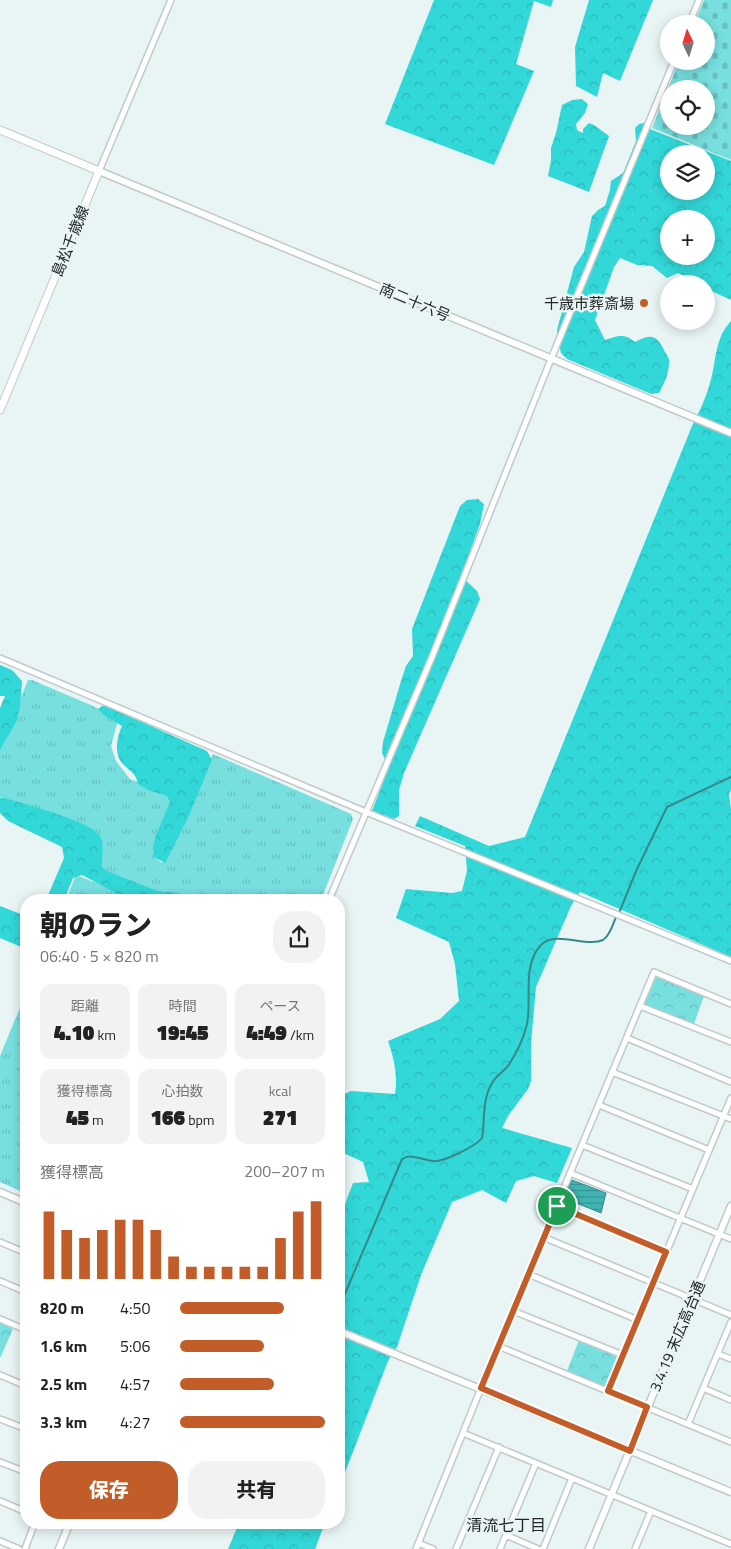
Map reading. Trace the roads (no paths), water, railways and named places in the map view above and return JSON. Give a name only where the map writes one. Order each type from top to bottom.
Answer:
[{"type":"main road","points":[[0,130],[99,171]]},
{"type":"main road","name":"島松千歳線","points":[[0,410],[99,171]]},
{"type":"street","points":[[99,171],[171,0]]},
{"type":"street","points":[[693,15],[699,0]]},
{"type":"street","points":[[332,894],[432,657],[670,70]]},
{"type":"street","name":"南二十六号","points":[[99,171],[731,433]]},
{"type":"street","points":[[0,658],[366,812],[731,961]]},
{"type":"street","points":[[416,1549],[498,1346],[654,972],[731,1004]]},
{"type":"street","points":[[640,1006],[731,1042]]},
{"type":"street","points":[[627,1038],[731,1082]]},
{"type":"street","points":[[612,1072],[731,1119]]},
{"type":"street","points":[[608,1391],[731,1098]]},
{"type":"street","points":[[599,1105],[709,1150]]},
{"type":"street","points":[[582,1145],[693,1188]]},
{"type":"street","points":[[570,1173],[731,1239]]},
{"type":"street","points":[[0,1192],[20,1200]]},
{"type":"street","points":[[557,1206],[666,1252]]},
{"type":"street","name":"3.4.19 末広高台通","points":[[589,1549],[731,1206]]},
{"type":"street","points":[[543,1237],[731,1315]]},
{"type":"street","points":[[0,1242],[20,1250]]},
{"type":"street","points":[[528,1274],[638,1320]]},
{"type":"street","points":[[0,1281],[20,1289]]},
{"type":"street","points":[[513,1311],[624,1355]]},
{"type":"street","points":[[0,1319],[20,1327]]},
{"type":"street","points":[[688,1424],[731,1322]]},
{"type":"street","points":[[345,1333],[731,1492]]},
{"type":"street","points":[[498,1346],[731,1442]]},
{"type":"street","points":[[718,1354],[731,1359]]},
{"type":"street","points":[[0,1375],[20,1383]]},
{"type":"street","points":[[703,1388],[731,1400]]},
{"type":"street","points":[[0,1419],[20,1427]]},
{"type":"street","points":[[463,1432],[731,1543]]},
{"type":"street","points":[[456,1549],[499,1447]]},
{"type":"street","points":[[0,1462],[20,1470]]},
{"type":"street","points":[[500,1549],[536,1463]]},
{"type":"street","points":[[543,1549],[572,1478]]},
{"type":"street","points":[[0,1501],[20,1509]]},
{"type":"street","points":[[637,1548],[651,1511]]},
{"type":"street","points":[[25,1549],[32,1529]]},
{"type":"street","points":[[59,1549],[67,1529]]},
{"type":"street","points":[[506,1536],[538,1549]]},
{"type":"street","points":[[0,1541],[19,1549]]},
{"type":"street","points":[[418,1543],[432,1549]]},
{"type":"waterway","points":[[619,913],[637,869],[667,807],[731,777]]},
{"type":"waterway","points":[[345,1294],[402,1159],[417,1157],[437,1161],[451,1157],[482,1138],[485,1103],[489,1089],[508,1066],[526,1029],[529,973],[534,954],[546,941],[553,939],[588,942],[603,940],[609,933],[616,917]]},
{"type":"place","name":"千歳市葬斎場","points":[[644,303]]},
{"type":"district","name":"清流七丁目","points":[[506,1525]]}]
